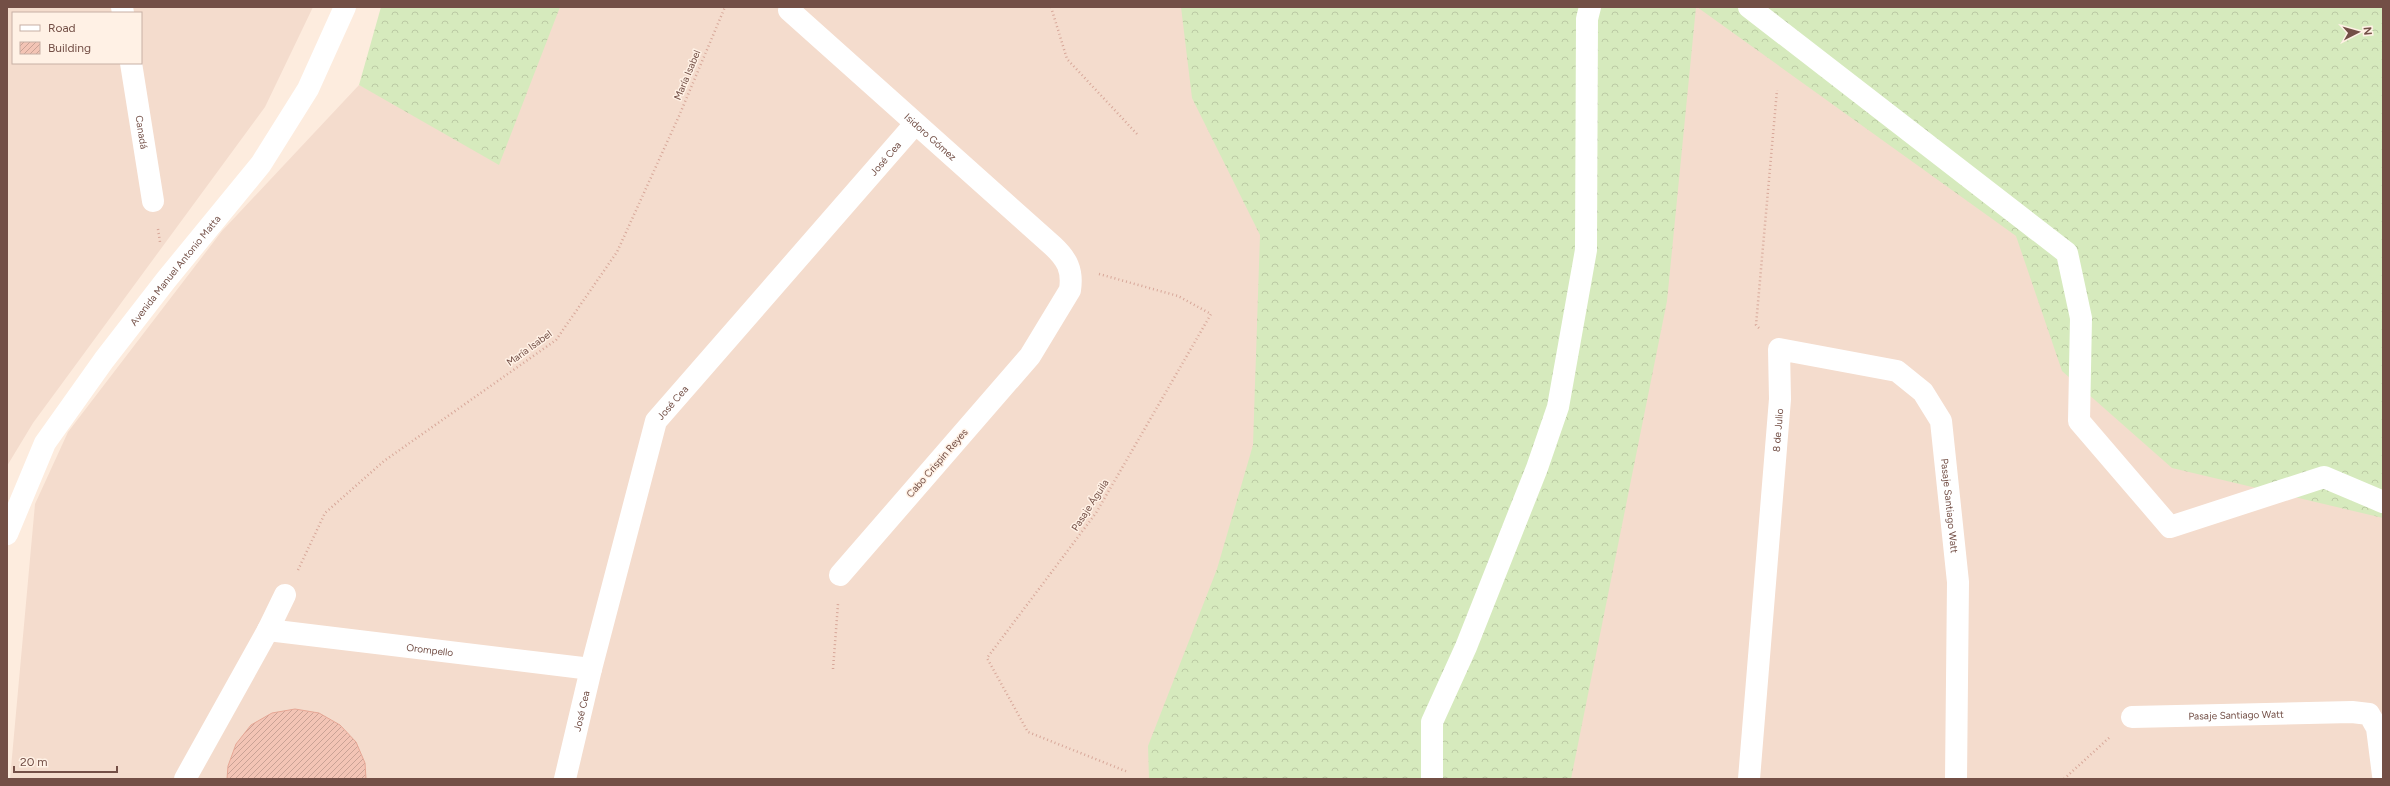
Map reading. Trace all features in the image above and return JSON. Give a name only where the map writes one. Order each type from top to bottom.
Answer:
[{"type":"street","name":"Avenida Manuel Antonio Matta","points":[[7,534],[45,443],[104,360],[156,292],[261,164],[308,90],[344,7]]},
{"type":"street","points":[[1432,779],[1432,722],[1468,640],[1537,468],[1558,407],[1586,250],[1587,19],[1590,7]]},
{"type":"street","points":[[1749,7],[2067,253],[2081,318],[2078,421],[2170,527],[2324,476],[2383,502]]},
{"type":"street","name":"Isidoro Gómez","points":[[789,10],[1064,256],[1069,266]]},
{"type":"street","name":"Canadá","points":[[131,64],[153,201]]},
{"type":"street","name":"José Cea","points":[[565,779],[591,669],[656,421],[915,124]]},
{"type":"street","name":"Cabo Crispin Reyes","points":[[840,575],[1030,356],[1070,290],[1072,277],[1069,266]]},
{"type":"street","name":"8 de Julio","points":[[1749,779],[1780,399],[1779,349]]},
{"type":"street","name":"Pasaje Santiago Watt","points":[[1779,349],[1898,371],[1923,392],[1941,421],[1958,582],[1956,779]]},
{"type":"street","points":[[185,779],[268,630],[285,595]]},
{"type":"street","name":"Orompello","points":[[268,630],[591,669]]},
{"type":"street","name":"Pasaje Santiago Watt","points":[[2132,717],[2352,712],[2369,714],[2377,728],[2383,775]]},
{"type":"path","name":"María Isabel","points":[[285,595],[325,513],[384,461],[556,340],[617,252],[679,116],[725,7]]},
{"type":"path","points":[[1051,7],[1067,59],[1137,134]]},
{"type":"path","points":[[1777,90],[1756,325],[1779,349]]},
{"type":"path","name":"Pasaje Águila","points":[[1069,266],[1178,296],[1211,314],[1096,513],[987,658],[1028,732],[1128,772]]},
{"type":"path","points":[[833,669],[840,575]]},
{"type":"path","points":[[2064,779],[2132,717]]},
{"type":"shaded area","points":[[7,7],[313,7],[265,107],[33,423],[7,466]]},
{"type":"shaded area","points":[[542,7],[1197,7],[1276,232],[1268,448],[1165,779],[10,779],[35,504],[68,432],[222,231],[359,85],[489,146]]},
{"type":"shaded area","points":[[1680,7],[1725,7],[2383,501],[2383,779],[1555,779]]},
{"type":"green space","points":[[381,7],[560,7],[499,165],[359,85]]},
{"type":"green space","points":[[1181,7],[1696,7],[1667,301],[1571,779],[1149,779],[1148,746],[1217,569],[1253,445],[1260,235],[1192,98]]},
{"type":"green space","points":[[1697,7],[2383,7],[2383,518],[2172,468],[2062,371],[2016,236]]},
{"type":"building","points":[[295,709],[319,713],[340,725],[356,742],[365,763],[366,779],[227,779],[228,766],[236,744],[251,725],[272,713]]}]
